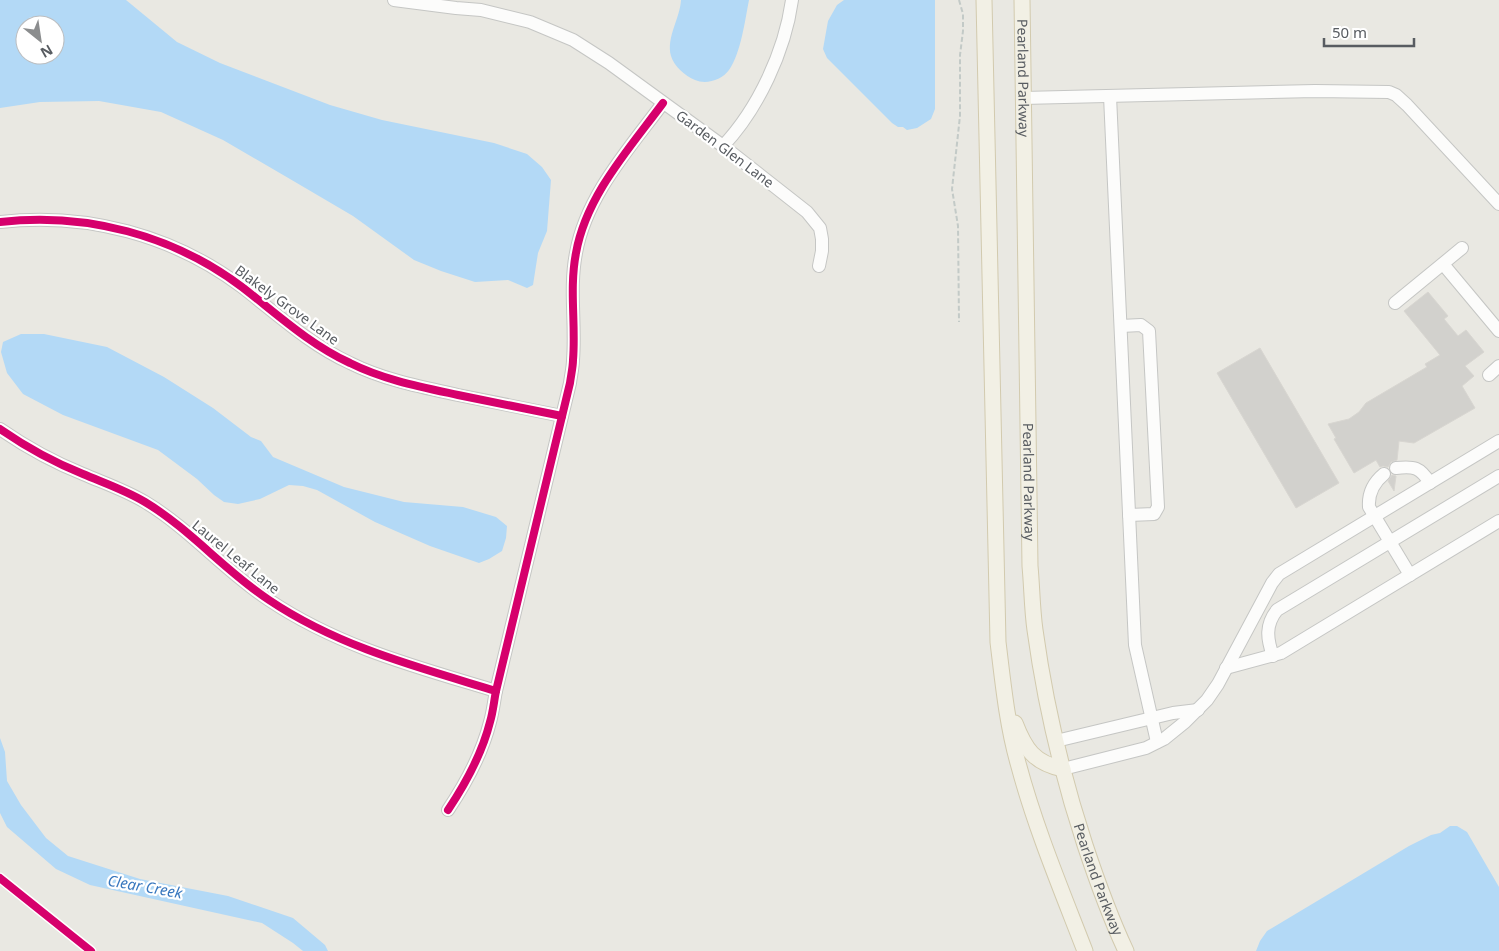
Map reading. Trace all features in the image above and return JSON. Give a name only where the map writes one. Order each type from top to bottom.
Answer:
[{"type":"main road","points":[[984,0],[998,642],[1005,699],[1017,762],[1038,829],[1085,951]]},
{"type":"main road","name":"Pearland Parkway","points":[[1022,0],[1030,566],[1034,628],[1043,683],[1073,808],[1092,868],[1126,951]]},
{"type":"main road","points":[[1005,699],[1019,733],[1033,756],[1050,766],[1063,769]]},
{"type":"street","name":"Garden Glen Lane","points":[[394,0],[481,10],[530,22],[573,40],[609,63],[723,146],[807,212],[820,228],[822,251],[819,266]]},
{"type":"street","points":[[723,146],[743,121],[771,71],[783,39],[792,0]]},
{"type":"street","points":[[1024,98],[1315,91],[1389,92],[1407,106],[1499,204]]},
{"type":"street","points":[[1110,96],[1135,645],[1158,742]]},
{"type":"street","points":[[448,810],[468,778],[483,744],[490,721],[570,383],[573,360],[572,282],[576,253],[583,228],[602,186],[663,103]]},
{"type":"street","name":"Blakely Grove Lane","points":[[0,222],[35,220],[83,222],[110,226],[149,238],[204,262],[243,288],[315,344],[374,374],[408,384],[562,416]]},
{"type":"street","points":[[1395,303],[1462,248]]},
{"type":"street","points":[[1443,264],[1499,331]]},
{"type":"street","points":[[1121,326],[1141,325],[1149,332],[1158,508],[1154,514],[1129,515]]},
{"type":"street","points":[[1489,375],[1499,366]]},
{"type":"street","name":"Laurel Leaf Lane","points":[[0,429],[45,457],[124,490],[144,501],[181,528],[247,586],[321,630],[390,658],[496,691]]},
{"type":"street","points":[[1063,769],[1146,748],[1158,742],[1185,722],[1208,700],[1272,583],[1279,574],[1499,441]]},
{"type":"street","points":[[1396,468],[1415,468],[1422,472],[1430,483]]},
{"type":"street","points":[[1384,474],[1373,487],[1369,498],[1369,507],[1410,575]]},
{"type":"street","points":[[1273,656],[1267,628],[1271,617],[1277,610],[1499,476]]},
{"type":"street","points":[[1226,668],[1281,653],[1499,521]]},
{"type":"street","points":[[1056,741],[1153,718],[1198,710]]},
{"type":"path","points":[[959,0],[963,14],[960,55],[960,116],[952,189],[958,226],[959,322]]},
{"type":"water","points":[[0,0],[126,0],[177,42],[220,63],[330,105],[382,120],[494,143],[527,154],[542,167],[551,180],[547,231],[538,253],[533,285],[527,288],[508,280],[475,282],[414,260],[353,216],[290,179],[223,140],[161,112],[99,101],[40,102],[0,108]]},
{"type":"water","points":[[681,0],[749,0],[737,55],[726,74],[718,79],[709,82],[695,80],[680,70],[672,60],[670,42]]},
{"type":"water","points":[[844,0],[935,0],[935,109],[931,119],[917,128],[907,130],[903,127],[898,127],[827,58],[823,49],[828,21],[837,5]]},
{"type":"water","points":[[21,334],[44,334],[107,347],[164,377],[213,408],[251,437],[261,441],[273,457],[344,487],[404,502],[463,507],[496,517],[507,526],[502,551],[479,563],[430,546],[375,522],[317,490],[303,486],[289,485],[260,499],[238,504],[224,502],[158,450],[63,415],[23,394],[7,373],[1,352],[3,342]]},
{"type":"water","name":"Clear Creek","points":[[0,738],[5,752],[7,781],[21,805],[46,838],[68,856],[140,879],[228,896],[293,918],[325,945],[328,951],[303,951],[262,923],[90,885],[56,869],[7,827],[0,813]]},
{"type":"water","points":[[1450,826],[1457,826],[1467,832],[1499,887],[1499,951],[1256,951],[1267,931],[1409,846],[1431,835],[1440,833]]},
{"type":"building","points":[[1428,292],[1448,316],[1444,319],[1458,336],[1466,330],[1484,352],[1465,366],[1474,376],[1462,386],[1475,408],[1414,443],[1399,441],[1397,460],[1391,462],[1388,467],[1380,467],[1376,460],[1354,473],[1334,439],[1336,438],[1328,424],[1349,419],[1359,412],[1366,403],[1427,367],[1425,364],[1440,355],[1404,311]]},
{"type":"building","points":[[1260,348],[1339,483],[1296,508],[1217,373]]},
{"type":"building","points":[[1392,475],[1396,476],[1394,491],[1388,481]]},
{"type":"cycle path","points":[[448,810],[473,768],[487,734],[570,383],[574,347],[574,266],[581,232],[589,212],[610,174],[663,103]]},
{"type":"cycle path","points":[[0,222],[32,220],[96,224],[158,241],[215,269],[242,287],[307,338],[363,369],[417,386],[562,416]]},
{"type":"cycle path","points":[[0,429],[50,459],[145,502],[177,525],[253,589],[323,631],[379,654],[496,691]]},
{"type":"cycle path","points":[[0,878],[91,951]]}]
